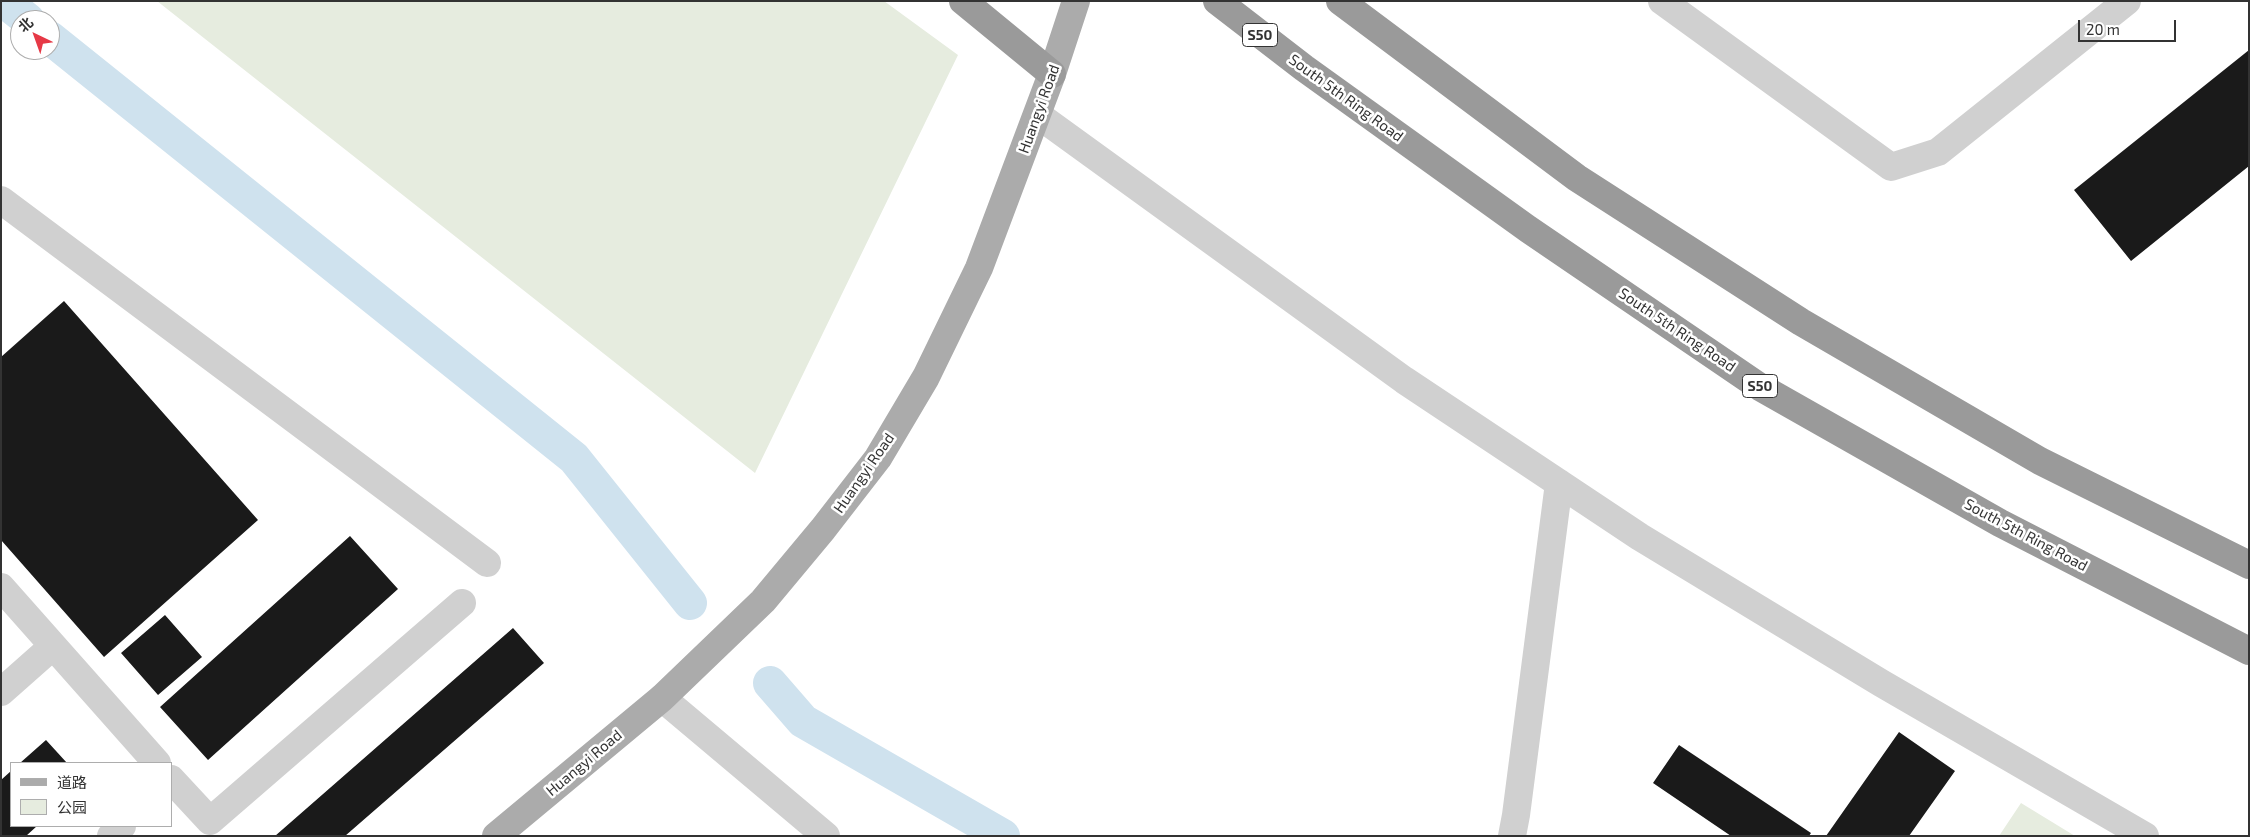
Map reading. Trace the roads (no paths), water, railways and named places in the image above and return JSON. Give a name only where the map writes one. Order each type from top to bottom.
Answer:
[{"type":"highway","points":[[962,1],[1052,74]]},
{"type":"highway","name":"South 5th Ring Road","points":[[1217,1],[1304,68],[1528,229],[1760,387],[2000,523],[2249,651]]},
{"type":"highway","points":[[1340,1],[1577,178],[1801,322],[2040,461],[2249,565]]},
{"type":"main road","name":"Huangyi Road","points":[[496,836],[662,698],[763,601],[823,529],[878,458],[926,376],[979,268],[1038,115],[1076,1]]},
{"type":"street","points":[[1662,1],[1891,167],[1938,152],[2127,1]]},
{"type":"street","points":[[1038,115],[1404,380],[1640,537],[1873,678],[2145,836]]},
{"type":"street","points":[[1,200],[487,563]]},
{"type":"street","points":[[1512,836],[1559,484]]},
{"type":"street","points":[[1,587],[156,762]]},
{"type":"street","points":[[172,780],[210,821],[462,602]]},
{"type":"street","points":[[1,692],[53,646]]},
{"type":"street","points":[[662,698],[826,836]]},
{"type":"street","points":[[111,836],[121,827]]},
{"type":"waterway","points":[[4,1],[15,10]]},
{"type":"waterway","points":[[60,46],[574,458],[690,603]]},
{"type":"waterway","points":[[770,683],[803,721],[1003,836]]}]
